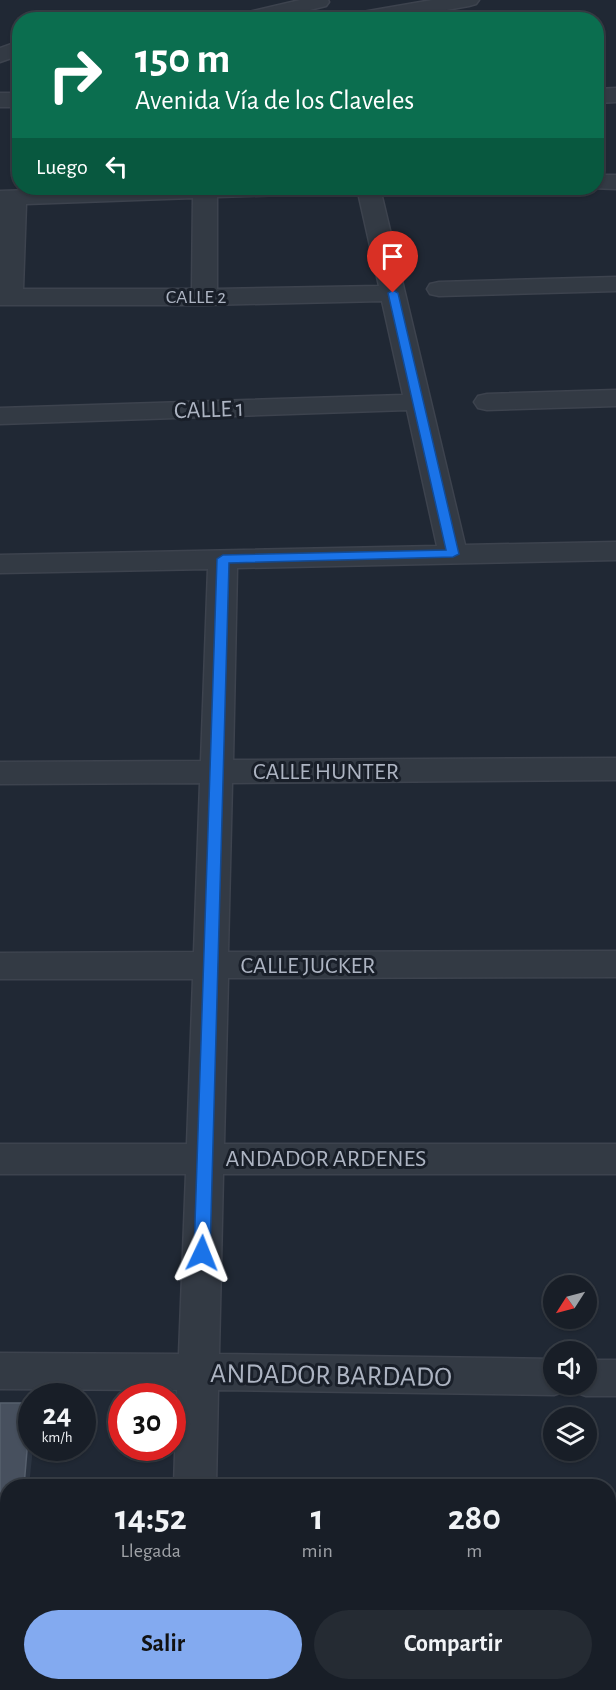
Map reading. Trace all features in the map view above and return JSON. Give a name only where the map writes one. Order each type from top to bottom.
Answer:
[{"type":"street","points":[[398,12],[469,0]]},
{"type":"street","points":[[272,12],[318,1],[330,12]]},
{"type":"street","points":[[5,296],[7,198],[81,195]]},
{"type":"street","points":[[205,195],[205,297]]},
{"type":"street","points":[[371,195],[453,554]]},
{"type":"street","points":[[439,289],[616,284]]},
{"type":"street","name":"CALLE 2","points":[[5,296],[205,297],[393,293]]},
{"type":"street","points":[[487,402],[616,398]]},
{"type":"street","name":"CALLE 1","points":[[0,416],[418,402]]},
{"type":"street","points":[[0,564],[616,550]]},
{"type":"street","points":[[195,1479],[223,559]]},
{"type":"street","name":"CALLE HUNTER","points":[[0,773],[616,769]]},
{"type":"street","name":"CALLE JUCKER","points":[[0,966],[616,964]]},
{"type":"street","name":"ANDADOR ARDENES","points":[[0,1159],[616,1159]]},
{"type":"street","name":"ANDADOR BARDADO","points":[[0,1371],[543,1377]]},
{"type":"street","points":[[597,1378],[616,1378]]},
{"type":"building","points":[[0,1403],[18,1403],[18,1461],[26,1461],[25,1479],[0,1479]]},
{"type":"route","points":[[202,1253],[223,559],[453,554],[393,293]]}]
